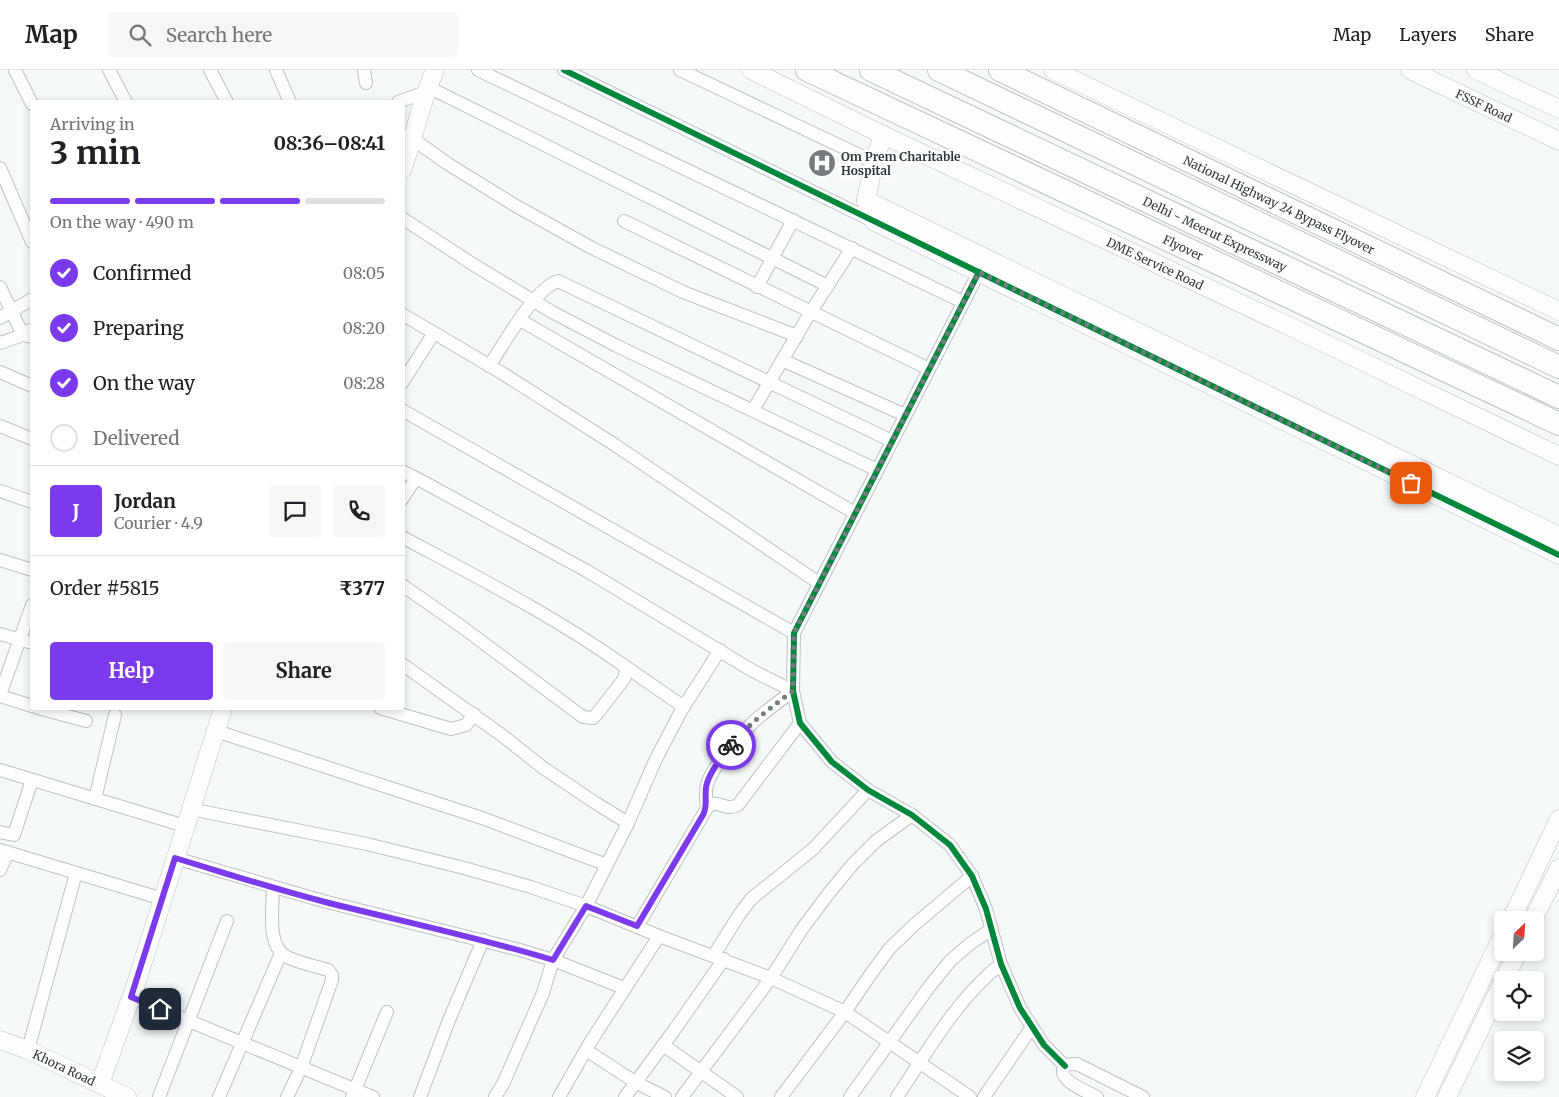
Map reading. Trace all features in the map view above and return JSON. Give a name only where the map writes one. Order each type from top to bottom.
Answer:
[{"type":"highway","name":"Flyover","points":[[808,70],[1559,424]]},
{"type":"highway","name":"Delhi - Meerut Expressway","points":[[871,70],[1559,397]]},
{"type":"highway","points":[[939,70],[1559,367]]},
{"type":"highway","name":"National Highway 24 Bypass Flyover","points":[[1000,70],[1559,339]]},
{"type":"street","points":[[16,70],[30,100]]},
{"type":"street","points":[[109,70],[125,100]]},
{"type":"street","points":[[210,70],[226,100]]},
{"type":"street","points":[[276,70],[289,100]]},
{"type":"street","points":[[405,162],[435,70]]},
{"type":"street","points":[[478,70],[963,302]]},
{"type":"street","points":[[564,70],[979,272],[1038,292]]},
{"type":"street","points":[[680,70],[874,162]]},
{"type":"street","name":"DME Service Road","points":[[751,70],[883,135],[1286,324],[1559,456]]},
{"type":"street","points":[[1053,70],[1559,311]]},
{"type":"street","name":"FSSF Road","points":[[1410,70],[1559,141]]},
{"type":"street","points":[[1476,70],[1558,108],[1542,133]]},
{"type":"street","points":[[403,100],[427,90],[828,286]]},
{"type":"street","points":[[873,221],[866,200],[874,162],[883,135]]},
{"type":"street","points":[[413,139],[448,164],[516,206],[592,248],[682,292],[796,336]]},
{"type":"street","points":[[0,168],[30,237]]},
{"type":"street","points":[[866,200],[1038,292],[1486,510],[1559,555]]},
{"type":"street","points":[[405,220],[532,301],[617,346],[877,470]]},
{"type":"street","points":[[757,287],[793,220]]},
{"type":"street","points":[[624,221],[810,313],[929,369]]},
{"type":"street","points":[[753,410],[810,313],[852,248]]},
{"type":"street","points":[[979,272],[794,633],[793,691],[800,723],[832,762],[868,790],[912,814],[950,845],[972,876],[986,909],[1001,964],[1020,1008],[1044,1045],[1065,1066]]},
{"type":"street","points":[[490,366],[532,301],[552,283],[558,281],[892,441]]},
{"type":"street","points":[[0,287],[12,311],[29,333],[0,343]]},
{"type":"street","points":[[0,318],[30,300]]},
{"type":"street","points":[[405,316],[490,366],[615,445],[819,583]]},
{"type":"street","points":[[520,320],[855,513]]},
{"type":"street","points":[[405,378],[434,333]]},
{"type":"street","points":[[782,360],[905,415]]},
{"type":"street","points":[[0,372],[30,385]]},
{"type":"street","points":[[405,412],[794,633]]},
{"type":"street","points":[[0,426],[30,438]]},
{"type":"street","points":[[405,472],[587,571],[753,671],[793,691]]},
{"type":"street","points":[[405,494],[416,478]]},
{"type":"street","points":[[0,491],[30,501]]},
{"type":"street","points":[[1486,510],[1559,536]]},
{"type":"street","points":[[405,539],[530,606],[577,634],[684,707]]},
{"type":"street","points":[[0,560],[30,569]]},
{"type":"street","points":[[405,588],[458,624],[583,717],[593,718],[596,715],[624,679],[626,671],[623,666]]},
{"type":"street","points":[[30,617],[26,641],[0,696],[30,705]]},
{"type":"street","points":[[0,634],[26,641]]},
{"type":"street","points":[[495,1097],[503,1084],[543,993],[553,960],[586,906],[628,823],[655,762],[684,707],[720,650]]},
{"type":"street","points":[[405,666],[474,714],[542,767],[628,823]]},
{"type":"street","points":[[707,808],[707,784],[730,746],[747,727],[793,691]]},
{"type":"street","points":[[45,710],[86,722]]},
{"type":"street","points":[[100,1084],[131,997],[222,710]]},
{"type":"street","points":[[387,710],[451,729],[466,725],[474,714]]},
{"type":"street","points":[[95,799],[115,715]]},
{"type":"street","points":[[637,926],[707,808],[711,804],[716,803],[727,808],[732,808],[738,804],[800,723]]},
{"type":"street","points":[[216,731],[436,802],[607,865]]},
{"type":"street","points":[[0,770],[185,826]]},
{"type":"street","points":[[0,832],[14,835],[32,780]]},
{"type":"street","points":[[625,1097],[664,1045],[719,957],[739,914],[751,899],[814,849],[868,790]]},
{"type":"street","points":[[190,809],[367,844],[531,887],[586,906],[771,978],[845,1012],[970,1097]]},
{"type":"street","points":[[682,1097],[771,978],[802,929],[829,894],[876,841],[912,814]]},
{"type":"street","points":[[1514,911],[1559,819]]},
{"type":"street","points":[[0,870],[4,851],[162,899]]},
{"type":"street","points":[[175,858],[273,888],[432,929],[483,940],[553,960],[624,988]]},
{"type":"street","points":[[1538,911],[1559,868]]},
{"type":"street","points":[[28,1050],[76,873]]},
{"type":"street","points":[[781,1097],[890,948],[972,876]]},
{"type":"street","points":[[273,888],[273,938],[276,947],[288,957],[328,970],[332,975],[332,980],[301,1068],[287,1097]]},
{"type":"street","points":[[159,1097],[190,1021],[227,921]]},
{"type":"street","points":[[850,1097],[929,987],[951,960],[992,929]]},
{"type":"street","points":[[559,1097],[624,988],[659,936]]},
{"type":"street","points":[[420,1097],[442,1037],[483,940]]},
{"type":"street","points":[[219,1097],[280,952]]},
{"type":"street","points":[[1425,1097],[1494,954]]},
{"type":"street","points":[[897,1097],[962,1002],[985,976],[1001,964]]},
{"type":"street","points":[[131,997],[301,1068],[354,1093],[373,1097]]},
{"type":"street","points":[[1447,1097],[1494,1000]]},
{"type":"street","points":[[354,1093],[387,1012]]},
{"type":"street","points":[[984,1097],[1032,1027]]},
{"type":"street","name":"Khora Road","points":[[0,1040],[28,1050],[127,1097]]},
{"type":"street","points":[[664,1045],[737,1097]]},
{"type":"street","points":[[586,1050],[635,1082],[665,1097]]},
{"type":"street","points":[[1065,1066],[1077,1064],[1143,1097]]},
{"type":"street","points":[[1065,1066],[1063,1070],[1064,1077],[1068,1082],[1097,1097]]},
{"type":"cycle path","points":[[564,70],[1559,555]]},
{"type":"cycle path","points":[[979,272],[794,633],[793,691],[800,723],[832,762],[868,790],[912,815],[950,845],[972,876],[986,909],[1001,964],[1020,1008],[1044,1045],[1065,1066]]},
{"type":"way so far","points":[[731,745],[747,727],[793,691],[794,633],[979,272],[1411,483]]},
{"type":"place","name":"Om Prem Charitable Hospital","points":[[822,163]]},
{"type":"route","points":[[160,1009],[131,997],[175,858],[273,888],[432,929],[483,940],[553,960],[586,906],[637,926],[707,808],[707,784],[731,745]]}]
